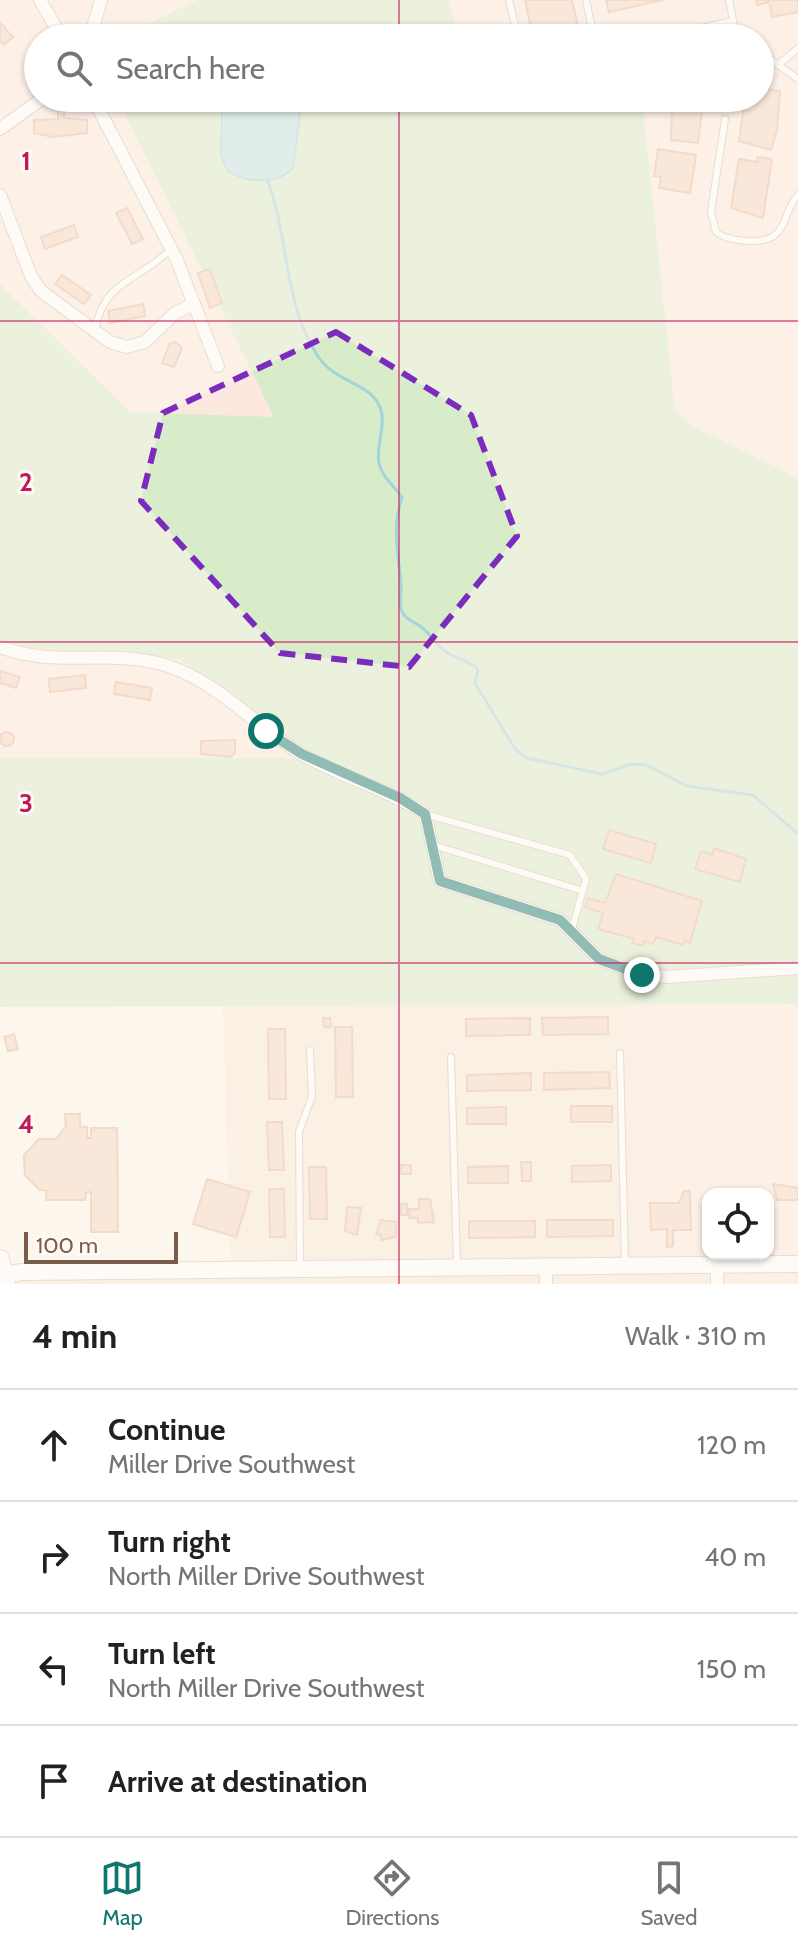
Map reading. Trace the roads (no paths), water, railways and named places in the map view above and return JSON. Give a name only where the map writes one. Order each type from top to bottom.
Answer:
[{"type":"street","points":[[40,0],[54,24]]},
{"type":"street","points":[[94,24],[101,0]]},
{"type":"street","points":[[0,129],[24,112]]},
{"type":"street","points":[[100,112],[171,249],[218,366]]},
{"type":"street","points":[[0,195],[31,276],[41,291],[110,342],[137,346],[175,313],[194,304]]},
{"type":"street","points":[[0,647],[46,659],[120,658],[163,665],[211,688],[302,754],[405,801],[425,814],[440,881],[560,920],[599,959],[642,975],[668,977],[798,968]]},
{"type":"street","points":[[3,1273],[43,1278],[106,1277],[185,1264],[271,1277],[300,1269],[798,1264]]},
{"type":"street","points":[[717,1265],[717,1284]]},
{"type":"street","points":[[546,1267],[546,1284]]},
{"type":"lane","points":[[509,0],[515,24]]},
{"type":"lane","points":[[586,0],[591,24]]},
{"type":"lane","points":[[729,0],[735,24]]},
{"type":"lane","points":[[719,24],[733,21]]},
{"type":"lane","points":[[778,65],[798,48]]},
{"type":"lane","points":[[774,62],[798,79]]},
{"type":"lane","points":[[725,119],[711,212],[716,232],[735,240],[773,236],[798,195]]},
{"type":"lane","points":[[95,331],[100,306],[111,290],[153,267],[171,249]]},
{"type":"lane","points":[[425,814],[570,855],[586,879],[571,931]]},
{"type":"lane","points":[[431,845],[583,891]]},
{"type":"lane","points":[[300,1269],[299,1132],[312,1096],[310,1050]]},
{"type":"lane","points":[[620,1053],[625,1266]]},
{"type":"lane","points":[[451,1057],[457,1267]]},
{"type":"water","points":[[222,112],[300,112],[293,168],[270,180],[252,180],[228,171],[221,153]]},
{"type":"waterway","points":[[267,179],[292,291],[306,335],[324,364],[366,390],[381,410],[379,463],[402,498],[396,531],[400,604],[404,615],[423,628],[445,652],[478,669],[475,683],[515,749],[527,758],[602,774],[631,764],[646,765],[687,786],[753,795],[798,834]]}]
